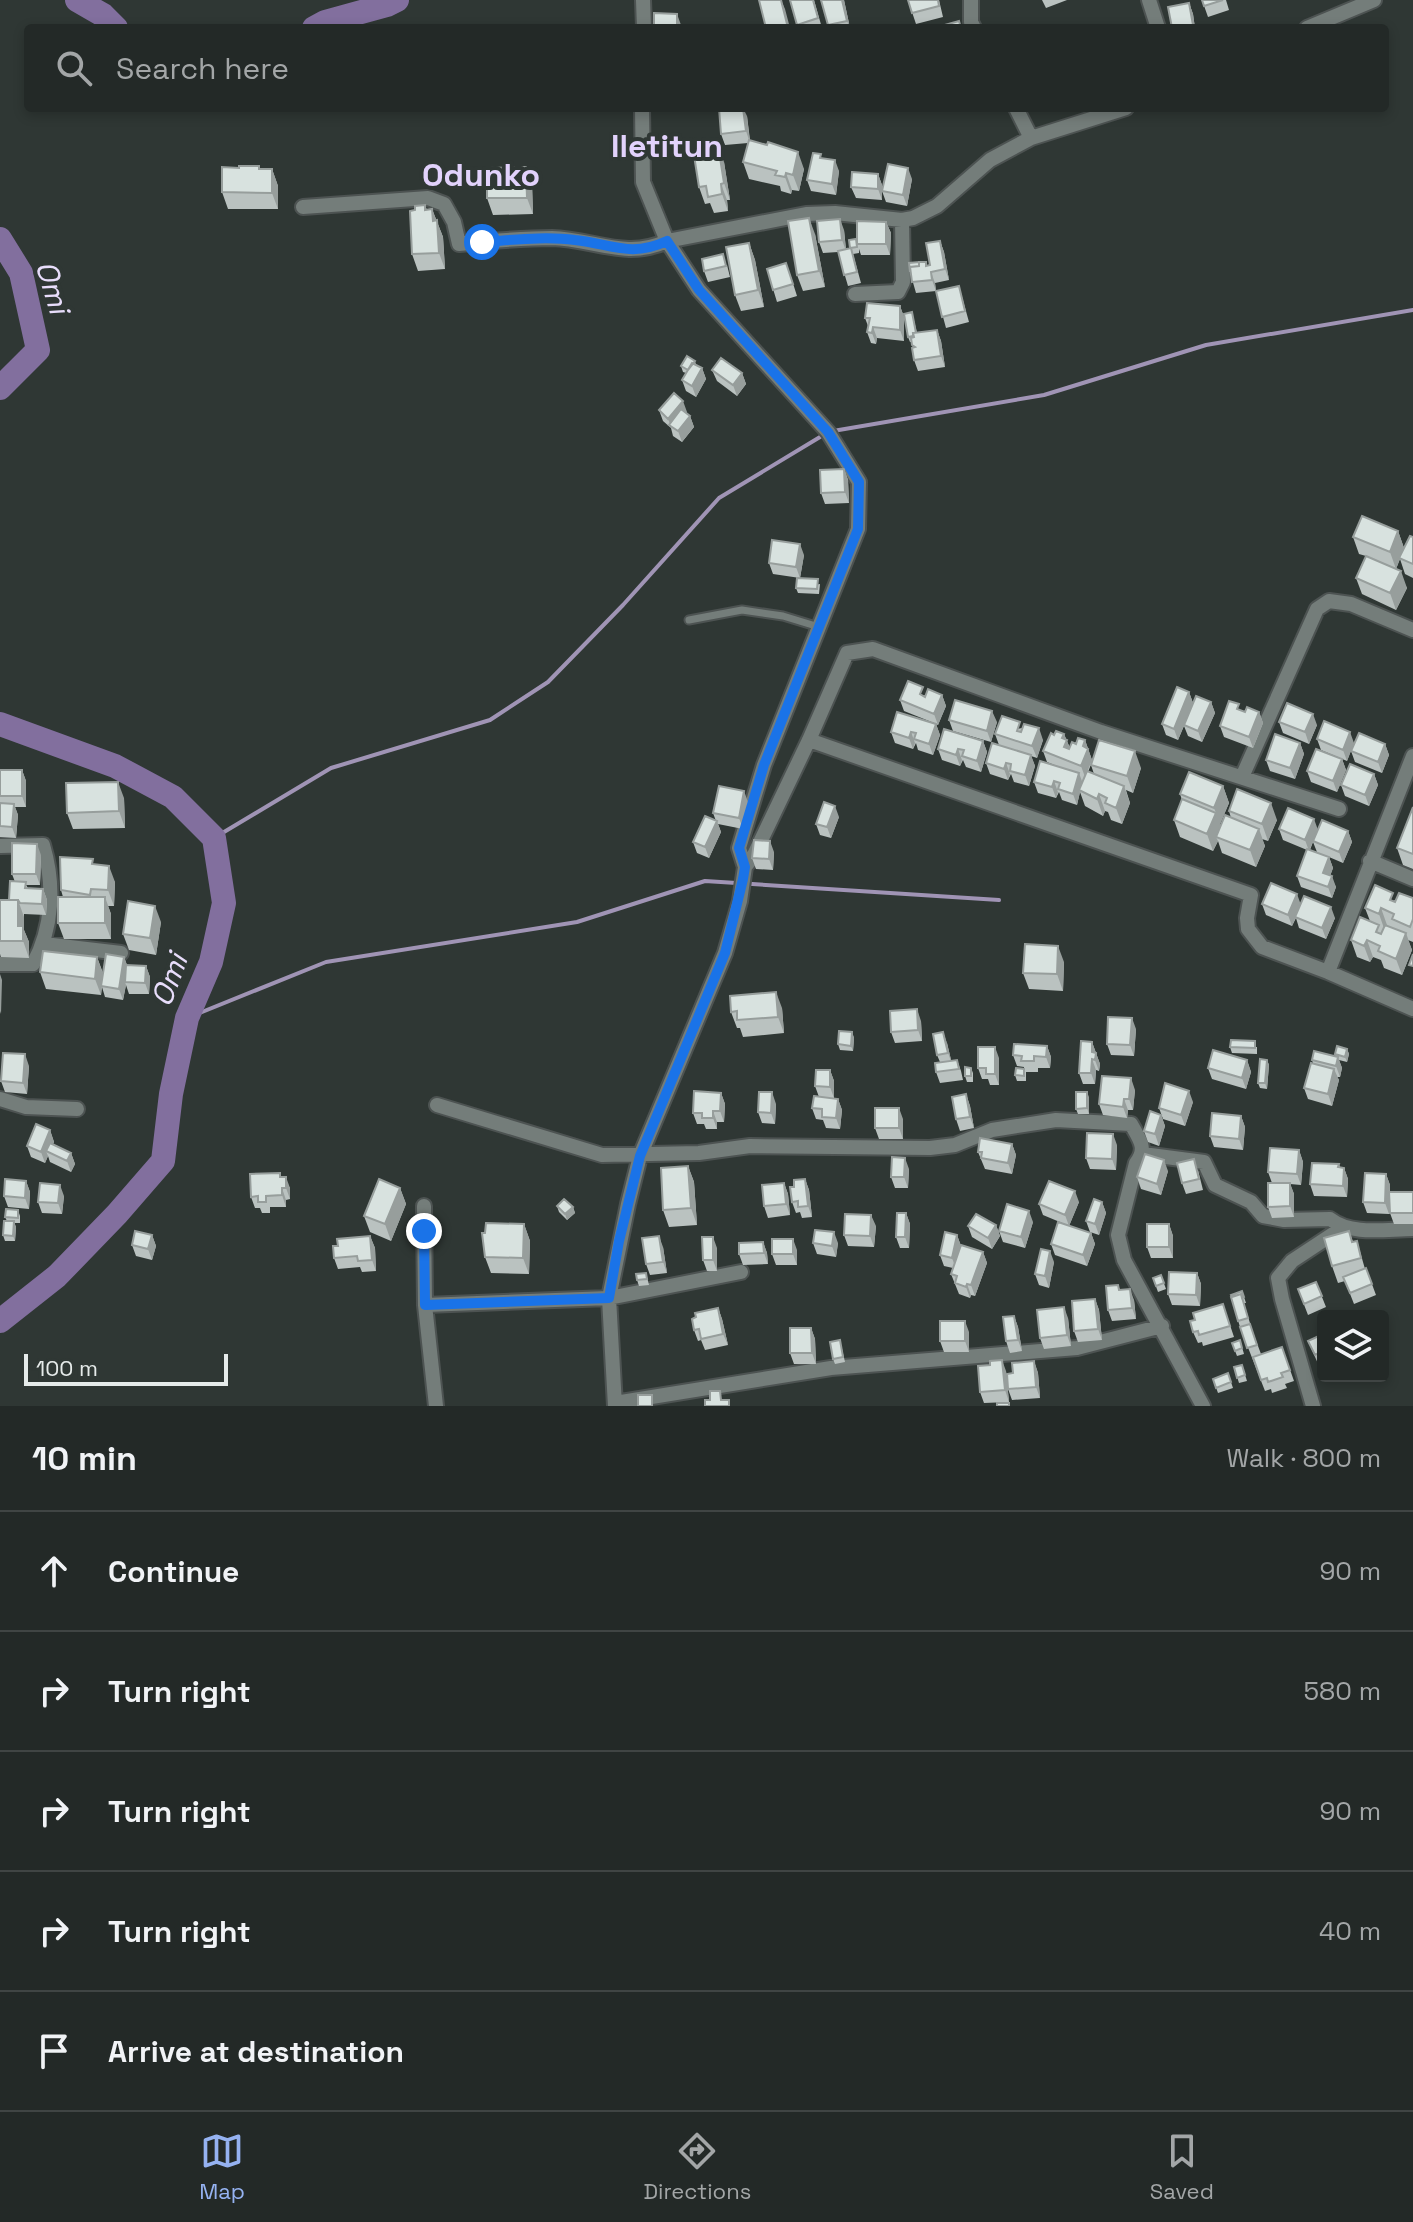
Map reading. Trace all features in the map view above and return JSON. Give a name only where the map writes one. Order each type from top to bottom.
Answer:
[{"type":"street","points":[[643,0],[644,24]]},
{"type":"street","points":[[968,24],[971,0]]},
{"type":"street","points":[[1149,0],[1157,24]]},
{"type":"street","points":[[1317,24],[1374,0]]},
{"type":"street","points":[[642,112],[643,182],[667,241],[699,290],[828,432],[859,482],[858,529],[764,765],[742,835],[739,848],[744,873],[740,901],[725,953],[640,1156],[609,1298],[615,1405],[831,1368],[1077,1348],[1162,1326]]},
{"type":"street","points":[[1018,112],[1031,138]]},
{"type":"street","points":[[303,207],[428,198],[444,204],[454,222],[459,244],[551,238],[627,250],[648,249],[667,241],[806,214],[835,213],[902,220],[926,214],[990,160],[1031,138],[1113,112]]},
{"type":"street","points":[[855,294],[898,292],[903,282],[902,220]]},
{"type":"street","points":[[1242,777],[1317,609],[1329,601],[1351,604],[1413,630]]},
{"type":"street","points":[[744,873],[809,740],[847,653],[873,649],[1101,732],[1339,809]]},
{"type":"street","points":[[809,740],[1251,895],[1248,929],[1262,947],[1413,1009]]},
{"type":"street","points":[[1328,972],[1413,756]]},
{"type":"street","points":[[0,846],[43,845],[50,873],[48,929],[44,944],[33,964],[0,964]]},
{"type":"street","points":[[1370,861],[1413,879]]},
{"type":"street","points":[[44,944],[121,953]]},
{"type":"street","points":[[0,1099],[26,1107],[77,1109]]},
{"type":"street","points":[[437,1105],[602,1155],[699,1153],[750,1146],[930,1148],[955,1145],[992,1130],[1056,1120],[1131,1124],[1143,1146],[1143,1154],[1136,1163],[1118,1235],[1124,1260],[1203,1406]]},
{"type":"street","points":[[1143,1154],[1204,1162],[1215,1185],[1251,1202],[1263,1216],[1284,1220],[1330,1219],[1342,1228]]},
{"type":"street","points":[[424,1206],[425,1305],[436,1406]]},
{"type":"street","points":[[1313,1406],[1278,1278],[1292,1261],[1342,1228],[1413,1229]]},
{"type":"street","points":[[425,1305],[609,1298],[741,1272]]},
{"type":"lane","points":[[689,620],[742,610],[783,616],[819,627]]},
{"type":"building","points":[[759,0],[781,0],[787,24],[765,24]]},
{"type":"building","points":[[790,0],[813,0],[818,18],[797,24]]},
{"type":"building","points":[[821,0],[842,0],[847,21],[828,24]]},
{"type":"building","points":[[908,0],[938,0],[939,6],[912,13]]},
{"type":"building","points":[[1202,0],[1223,0],[1204,6]]},
{"type":"building","points":[[1189,3],[1193,24],[1171,24],[1168,7]]},
{"type":"building","points":[[654,13],[677,14],[677,24],[654,24]]},
{"type":"building","points":[[719,112],[744,112],[746,131],[721,134]]},
{"type":"building","points":[[749,140],[767,145],[768,142],[798,152],[793,175],[775,175],[777,171],[743,162]]},
{"type":"building","points":[[718,145],[724,183],[721,184],[722,194],[708,197],[706,186],[699,187],[693,149]]},
{"type":"building","points":[[813,153],[821,154],[820,158],[835,160],[832,184],[807,180]]},
{"type":"building","points":[[888,164],[908,168],[903,195],[882,191]]},
{"type":"building","points":[[222,167],[272,169],[272,193],[222,192]]},
{"type":"building","points":[[526,167],[527,198],[487,198],[484,184],[488,179],[484,179],[486,168]]},
{"type":"building","points":[[852,172],[878,174],[878,189],[851,187]]},
{"type":"building","points":[[425,205],[425,210],[432,209],[433,221],[437,220],[439,253],[412,254],[410,211],[415,210],[415,206]]},
{"type":"building","points":[[809,218],[819,271],[797,275],[788,221]]},
{"type":"building","points":[[840,219],[842,240],[819,242],[817,221]]},
{"type":"building","points":[[857,221],[886,222],[886,244],[857,244]]},
{"type":"building","points":[[856,239],[857,247],[850,248],[849,240]]},
{"type":"building","points":[[940,241],[945,269],[931,272],[932,280],[912,282],[910,267],[919,266],[919,262],[930,265],[926,243]]},
{"type":"building","points":[[749,243],[758,290],[735,295],[726,247]]},
{"type":"building","points":[[851,248],[857,272],[844,275],[838,251]]},
{"type":"building","points":[[723,254],[726,266],[704,271],[702,259]]},
{"type":"building","points":[[919,262],[919,266],[910,267],[910,272],[909,263]]},
{"type":"building","points":[[786,263],[793,284],[773,290],[767,269]]},
{"type":"building","points":[[959,286],[965,311],[942,317],[936,291]]},
{"type":"building","points":[[867,303],[900,306],[900,330],[873,327],[872,333],[867,332],[870,318],[865,318]]},
{"type":"building","points":[[912,312],[916,333],[908,337],[904,314]]},
{"type":"building","points":[[937,330],[941,356],[914,360],[913,333]]},
{"type":"building","points":[[687,356],[695,361],[688,370],[681,366]]},
{"type":"building","points":[[721,358],[742,373],[733,385],[712,370]]},
{"type":"building","points":[[692,363],[702,368],[692,386],[682,380]]},
{"type":"building","points":[[674,393],[683,401],[668,419],[659,410]]},
{"type":"building","points":[[681,409],[690,416],[678,431],[669,425]]},
{"type":"building","points":[[844,469],[845,492],[821,493],[820,470]]},
{"type":"building","points":[[1362,516],[1398,531],[1390,552],[1353,537]]},
{"type":"building","points":[[1410,536],[1413,537],[1413,564],[1399,558]]},
{"type":"building","points":[[772,540],[800,544],[796,567],[769,563]]},
{"type":"building","points":[[1366,556],[1401,571],[1390,593],[1356,578]]},
{"type":"building","points":[[797,578],[818,579],[817,589],[796,588]]},
{"type":"building","points":[[908,681],[923,687],[920,694],[925,697],[928,689],[942,695],[934,714],[900,700]]},
{"type":"building","points":[[1177,687],[1189,692],[1174,729],[1162,724]]},
{"type":"building","points":[[1196,696],[1211,702],[1198,731],[1184,725]]},
{"type":"building","points":[[955,700],[992,711],[987,731],[949,720]]},
{"type":"building","points":[[1229,701],[1239,704],[1237,709],[1245,712],[1247,707],[1259,712],[1249,737],[1220,726]]},
{"type":"building","points":[[1287,703],[1313,714],[1305,732],[1279,722]]},
{"type":"building","points":[[897,712],[936,724],[929,744],[914,739],[916,733],[911,732],[909,738],[891,732]]},
{"type":"building","points":[[1002,716],[1020,722],[1017,731],[1021,732],[1024,724],[1039,728],[1032,746],[995,734]]},
{"type":"building","points":[[1324,721],[1350,732],[1343,750],[1317,739]]},
{"type":"building","points":[[944,729],[983,741],[977,761],[962,756],[964,750],[958,749],[956,755],[938,749]]},
{"type":"building","points":[[1056,731],[1064,734],[1062,738],[1067,740],[1064,747],[1069,749],[1078,738],[1085,740],[1083,746],[1088,749],[1081,766],[1043,751],[1051,733],[1054,735]]},
{"type":"building","points":[[1359,733],[1385,744],[1378,762],[1351,751]]},
{"type":"building","points":[[1275,734],[1300,743],[1290,768],[1266,760]]},
{"type":"building","points":[[1099,740],[1135,751],[1127,776],[1091,765]]},
{"type":"building","points":[[992,743],[1031,755],[1025,775],[1010,771],[1011,764],[1006,763],[1004,769],[986,763]]},
{"type":"building","points":[[1316,749],[1342,759],[1333,781],[1307,771]]},
{"type":"building","points":[[1040,761],[1079,773],[1073,794],[1058,789],[1060,783],[1054,781],[1052,787],[1034,782]]},
{"type":"building","points":[[1350,764],[1374,774],[1365,795],[1341,785]]},
{"type":"building","points":[[0,770],[22,770],[22,796],[0,796]]},
{"type":"building","points":[[1087,771],[1124,786],[1116,808],[1105,803],[1107,798],[1099,794],[1097,799],[1079,790]]},
{"type":"building","points":[[1189,772],[1223,786],[1214,808],[1180,794]]},
{"type":"building","points":[[118,782],[119,811],[67,813],[66,783]]},
{"type":"building","points":[[719,786],[744,791],[739,818],[713,813]]},
{"type":"building","points":[[1237,789],[1271,803],[1262,824],[1229,811]]},
{"type":"building","points":[[1182,799],[1216,813],[1207,834],[1174,820]]},
{"type":"building","points":[[824,802],[835,806],[827,827],[816,824]]},
{"type":"building","points":[[0,803],[14,804],[12,827],[0,826]]},
{"type":"building","points":[[1413,807],[1413,854],[1397,848]]},
{"type":"building","points":[[1288,808],[1314,819],[1305,840],[1279,829]]},
{"type":"building","points":[[1225,815],[1259,829],[1250,850],[1216,837]]},
{"type":"building","points":[[705,816],[717,821],[705,847],[693,842]]},
{"type":"building","points":[[1322,820],[1348,831],[1339,852],[1313,841]]},
{"type":"building","points":[[754,840],[770,841],[769,859],[752,858]]},
{"type":"building","points":[[12,843],[37,844],[36,874],[12,874]]},
{"type":"building","points":[[1307,849],[1329,857],[1323,873],[1332,876],[1328,887],[1297,876]]},
{"type":"building","points":[[60,857],[93,859],[92,864],[109,866],[108,890],[91,889],[90,895],[61,890]]},
{"type":"building","points":[[10,881],[26,882],[25,888],[43,889],[42,904],[9,900]]},
{"type":"building","points":[[1271,883],[1297,894],[1288,915],[1262,904]]},
{"type":"building","points":[[1375,885],[1393,893],[1390,900],[1395,902],[1399,893],[1413,898],[1410,927],[1392,919],[1394,914],[1381,908],[1379,914],[1365,908]]},
{"type":"building","points":[[1304,896],[1331,907],[1322,928],[1295,917]]},
{"type":"building","points":[[58,897],[105,897],[105,923],[58,923]]},
{"type":"building","points":[[0,900],[18,900],[18,926],[23,926],[23,941],[0,941]]},
{"type":"building","points":[[128,901],[155,906],[150,938],[123,934]]},
{"type":"building","points":[[1360,917],[1379,925],[1376,932],[1381,934],[1385,925],[1406,933],[1396,959],[1378,951],[1380,946],[1367,940],[1364,946],[1351,940]]},
{"type":"building","points":[[1025,944],[1058,946],[1057,974],[1023,973]]},
{"type":"building","points":[[43,951],[97,957],[95,979],[40,972]]},
{"type":"building","points":[[106,954],[124,957],[119,989],[101,986]]},
{"type":"building","points":[[126,965],[146,966],[145,983],[125,982]]},
{"type":"building","points":[[776,992],[778,1017],[737,1020],[737,1011],[731,1012],[730,996]]},
{"type":"building","points":[[917,1009],[918,1030],[891,1032],[890,1011]]},
{"type":"building","points":[[1108,1017],[1132,1018],[1130,1045],[1107,1044]]},
{"type":"building","points":[[839,1031],[852,1032],[851,1046],[838,1044]]},
{"type":"building","points":[[943,1032],[948,1053],[937,1055],[933,1034]]},
{"type":"building","points":[[1231,1040],[1255,1041],[1255,1048],[1230,1047]]},
{"type":"building","points":[[1081,1041],[1092,1042],[1092,1052],[1096,1053],[1095,1060],[1092,1059],[1091,1073],[1079,1073]]},
{"type":"building","points":[[1014,1044],[1047,1046],[1046,1057],[1034,1056],[1034,1061],[1021,1061],[1022,1056],[1013,1055]]},
{"type":"building","points":[[1337,1046],[1347,1049],[1345,1057],[1335,1054]]},
{"type":"building","points":[[978,1047],[995,1047],[995,1074],[986,1074],[986,1068],[978,1068]]},
{"type":"building","points":[[1213,1050],[1247,1060],[1242,1078],[1208,1068]]},
{"type":"building","points":[[1314,1051],[1338,1057],[1336,1066],[1312,1060]]},
{"type":"building","points":[[3,1053],[25,1054],[23,1083],[1,1081]]},
{"type":"building","points":[[1260,1059],[1267,1060],[1265,1083],[1258,1083]]},
{"type":"building","points":[[957,1060],[959,1069],[936,1072],[935,1063]]},
{"type":"building","points":[[1311,1063],[1334,1069],[1328,1094],[1304,1088]]},
{"type":"building","points":[[965,1067],[971,1068],[971,1076],[965,1076]]},
{"type":"building","points":[[1016,1068],[1024,1069],[1024,1076],[1015,1075]]},
{"type":"building","points":[[816,1070],[830,1070],[830,1087],[815,1086]]},
{"type":"building","points":[[1102,1076],[1131,1078],[1129,1099],[1124,1099],[1123,1107],[1099,1104]]},
{"type":"building","points":[[1165,1083],[1189,1091],[1181,1115],[1159,1108]]},
{"type":"building","points":[[694,1091],[721,1093],[720,1111],[713,1111],[713,1118],[702,1118],[702,1113],[693,1113]]},
{"type":"building","points":[[759,1092],[772,1092],[771,1113],[758,1112]]},
{"type":"building","points":[[1076,1092],[1087,1092],[1087,1108],[1076,1109]]},
{"type":"building","points":[[966,1094],[970,1117],[956,1119],[952,1097]]},
{"type":"building","points":[[814,1096],[838,1099],[836,1118],[822,1117],[822,1109],[812,1108]]},
{"type":"building","points":[[875,1108],[899,1108],[899,1128],[875,1128]]},
{"type":"building","points":[[1150,1111],[1161,1115],[1155,1134],[1144,1131]]},
{"type":"building","points":[[1212,1113],[1241,1116],[1239,1139],[1210,1136]]},
{"type":"building","points":[[36,1124],[50,1130],[41,1152],[27,1146]]},
{"type":"building","points":[[1087,1133],[1113,1134],[1112,1159],[1086,1158]]},
{"type":"building","points":[[980,1138],[1012,1144],[1008,1163],[981,1158],[982,1152],[978,1152]]},
{"type":"building","points":[[50,1143],[71,1153],[67,1161],[46,1151]]},
{"type":"building","points":[[1270,1148],[1299,1150],[1297,1174],[1268,1172]]},
{"type":"building","points":[[1145,1154],[1164,1160],[1157,1184],[1137,1177]]},
{"type":"building","points":[[892,1157],[905,1158],[904,1177],[891,1177]]},
{"type":"building","points":[[1194,1159],[1199,1179],[1182,1183],[1177,1163]]},
{"type":"building","points":[[1312,1163],[1339,1164],[1338,1167],[1344,1168],[1343,1186],[1310,1184]]},
{"type":"building","points":[[688,1166],[691,1208],[663,1210],[661,1168]]},
{"type":"building","points":[[280,1173],[280,1177],[286,1177],[282,1195],[266,1196],[266,1202],[258,1202],[258,1196],[251,1197],[250,1174]]},
{"type":"building","points":[[1365,1173],[1386,1174],[1385,1203],[1363,1202]]},
{"type":"building","points":[[5,1179],[26,1181],[25,1198],[4,1196]]},
{"type":"building","points":[[379,1179],[400,1188],[385,1224],[364,1216]]},
{"type":"building","points":[[805,1179],[808,1206],[798,1207],[798,1201],[792,1202],[790,1187],[794,1187],[794,1180]]},
{"type":"building","points":[[1049,1181],[1075,1191],[1065,1215],[1039,1204]]},
{"type":"building","points":[[40,1183],[60,1185],[58,1203],[38,1202]]},
{"type":"building","points":[[784,1183],[786,1204],[764,1206],[762,1185]]},
{"type":"building","points":[[1268,1183],[1290,1183],[1290,1206],[1268,1207]]},
{"type":"building","points":[[1389,1192],[1413,1192],[1413,1213],[1390,1213]]},
{"type":"building","points":[[564,1199],[573,1207],[565,1214],[557,1206]]},
{"type":"building","points":[[1094,1199],[1102,1202],[1095,1224],[1086,1221]]},
{"type":"building","points":[[1007,1204],[1029,1211],[1021,1237],[999,1231]]},
{"type":"building","points":[[6,1209],[18,1210],[18,1218],[5,1217]]},
{"type":"building","points":[[897,1213],[906,1213],[905,1237],[896,1237]]},
{"type":"building","points":[[845,1214],[871,1215],[870,1236],[844,1235]]},
{"type":"building","points":[[976,1214],[996,1225],[988,1238],[968,1226]]},
{"type":"building","points":[[4,1221],[14,1221],[13,1236],[3,1235]]},
{"type":"building","points":[[1058,1222],[1091,1233],[1083,1255],[1051,1244]]},
{"type":"building","points":[[486,1223],[524,1224],[523,1258],[485,1257],[482,1233],[485,1233]]},
{"type":"building","points":[[1147,1224],[1169,1224],[1169,1247],[1147,1247]]},
{"type":"building","points":[[815,1230],[834,1232],[832,1246],[813,1243]]},
{"type":"building","points":[[135,1231],[152,1235],[148,1249],[132,1245]]},
{"type":"building","points":[[1349,1231],[1352,1242],[1357,1241],[1361,1258],[1332,1266],[1324,1238]]},
{"type":"building","points":[[945,1232],[957,1235],[952,1258],[940,1255]]},
{"type":"building","points":[[370,1236],[372,1260],[358,1261],[357,1256],[334,1258],[333,1246],[338,1246],[337,1239]]},
{"type":"building","points":[[659,1236],[663,1262],[646,1264],[642,1238]]},
{"type":"building","points":[[702,1237],[713,1237],[713,1260],[703,1260]]},
{"type":"building","points":[[772,1239],[793,1239],[793,1254],[772,1254]]},
{"type":"building","points":[[763,1242],[764,1253],[739,1254],[739,1243]]},
{"type":"building","points":[[961,1245],[983,1252],[971,1285],[967,1284],[966,1287],[955,1283],[957,1276],[951,1274]]},
{"type":"building","points":[[1041,1249],[1050,1251],[1045,1276],[1035,1274]]},
{"type":"building","points":[[1366,1268],[1372,1284],[1350,1293],[1343,1277]]},
{"type":"building","points":[[1169,1272],[1197,1273],[1196,1295],[1168,1294]]},
{"type":"building","points":[[646,1273],[647,1279],[637,1280],[636,1274]]},
{"type":"building","points":[[1161,1275],[1164,1283],[1156,1286],[1153,1278]]},
{"type":"building","points":[[1316,1282],[1322,1296],[1304,1304],[1298,1289]]},
{"type":"building","points":[[1118,1285],[1119,1290],[1130,1289],[1132,1308],[1108,1310],[1106,1286]]},
{"type":"building","points":[[1241,1294],[1248,1318],[1238,1321],[1231,1297]]},
{"type":"building","points":[[1095,1299],[1098,1329],[1074,1331],[1072,1301]]},
{"type":"building","points":[[1223,1304],[1230,1326],[1199,1335],[1198,1331],[1193,1332],[1190,1321],[1195,1320],[1193,1313]]},
{"type":"building","points":[[1064,1307],[1067,1335],[1040,1338],[1037,1310]]},
{"type":"building","points":[[718,1308],[723,1334],[701,1339],[699,1329],[694,1330],[692,1319],[696,1317],[695,1313]]},
{"type":"building","points":[[1014,1316],[1018,1340],[1006,1341],[1003,1317]]},
{"type":"building","points":[[940,1321],[965,1321],[965,1341],[940,1341]]},
{"type":"building","points":[[1250,1324],[1257,1345],[1247,1348],[1240,1327]]},
{"type":"building","points":[[790,1328],[811,1328],[812,1353],[790,1353]]},
{"type":"building","points":[[1317,1337],[1317,1354],[1315,1355],[1308,1341]]},
{"type":"building","points":[[840,1340],[843,1357],[833,1359],[830,1342]]},
{"type":"building","points":[[1240,1340],[1242,1348],[1235,1351],[1232,1343]]},
{"type":"building","points":[[1282,1347],[1290,1370],[1281,1373],[1283,1377],[1268,1382],[1267,1378],[1261,1380],[1253,1357]]},
{"type":"building","points":[[1002,1360],[1005,1390],[980,1392],[978,1366]]},
{"type":"building","points":[[1034,1361],[1036,1387],[1008,1389],[1007,1374],[1013,1373],[1012,1363]]},
{"type":"building","points":[[1242,1365],[1245,1375],[1237,1378],[1234,1367]]},
{"type":"building","points":[[1228,1373],[1231,1382],[1216,1388],[1213,1379]]},
{"type":"building","points":[[710,1391],[720,1391],[721,1400],[729,1400],[729,1406],[705,1406],[705,1400],[710,1400]]},
{"type":"building","points":[[638,1395],[652,1395],[652,1406],[638,1406]]},
{"type":"waterway","name":"Omi","points":[[77,0],[112,24]]},
{"type":"waterway","name":"Omi","points":[[321,24],[397,0]]},
{"type":"waterway","name":"Omi","points":[[0,239],[21,273],[38,350],[0,388]]},
{"type":"waterway","points":[[833,431],[1044,395],[1206,345],[1413,310]]},
{"type":"waterway","points":[[214,838],[331,768],[490,720],[548,682],[623,605],[719,498],[825,434]]},
{"type":"waterway","name":"Omi","points":[[0,724],[115,766],[173,797],[214,838],[224,903],[211,962],[187,1018],[171,1094],[163,1161],[57,1276],[0,1321]]},
{"type":"waterway","points":[[187,1018],[326,962],[577,922],[705,881],[999,900]]},
{"type":"district","name":"Iletitun","points":[[667,146]]},
{"type":"district","name":"Odunko","points":[[481,175]]},
{"type":"route","points":[[424,1231],[425,1305],[609,1298],[640,1156],[725,953],[740,901],[745,867],[739,848],[764,765],[858,529],[859,482],[828,432],[699,290],[667,241],[648,249],[627,250],[551,238],[482,242]]}]
